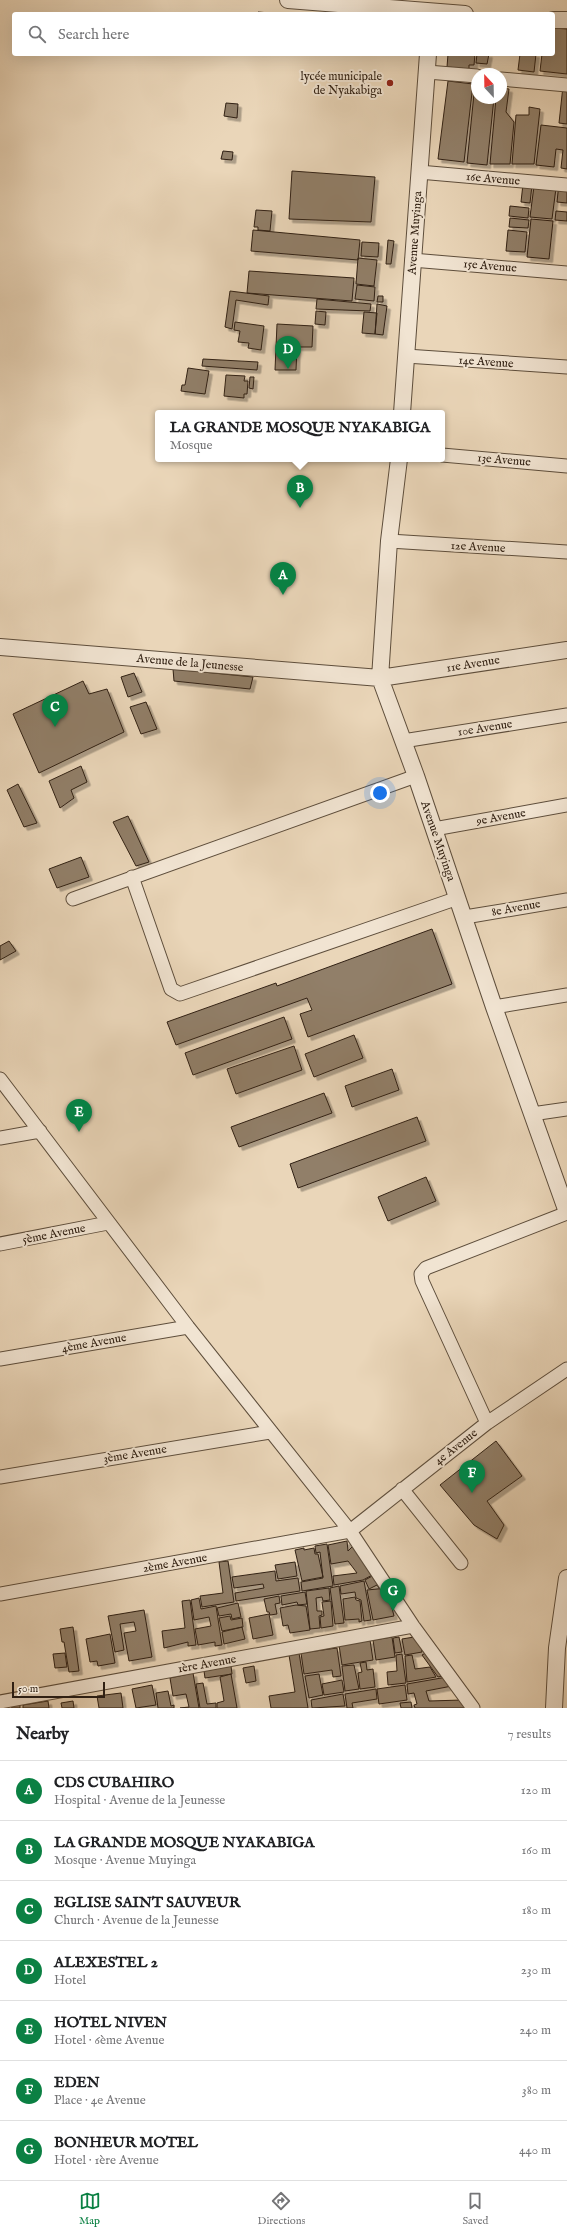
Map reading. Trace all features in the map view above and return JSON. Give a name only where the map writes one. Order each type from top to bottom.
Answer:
[{"type":"street","points":[[288,0],[415,5],[431,12]]},
{"type":"street","points":[[555,20],[567,20]]},
{"type":"street","name":"Avenue Muyinga","points":[[402,410],[428,56]]},
{"type":"street","points":[[427,72],[471,76]]},
{"type":"street","points":[[507,80],[567,85]]},
{"type":"street","name":"16e Avenue","points":[[419,172],[567,185]]},
{"type":"street","name":"15e Avenue","points":[[412,260],[567,273]]},
{"type":"street","name":"14e Avenue","points":[[406,356],[567,367]]},
{"type":"street","name":"13e Avenue","points":[[445,455],[567,466]]},
{"type":"street","name":"Avenue Muyinga","points":[[399,462],[389,542],[380,678],[465,917],[494,1007],[566,1207]]},
{"type":"street","name":"12e Avenue","points":[[389,542],[567,552]]},
{"type":"street","name":"Avenue de la Jeunesse","points":[[0,647],[380,678]]},
{"type":"street","name":"11e Avenue","points":[[380,678],[567,650]]},
{"type":"street","name":"10e Avenue","points":[[403,741],[567,715]]},
{"type":"street","points":[[73,899],[416,776]]},
{"type":"street","name":"9e Avenue","points":[[434,829],[567,805]]},
{"type":"street","points":[[132,877],[171,989],[180,994],[458,898]]},
{"type":"street","name":"8e Avenue","points":[[465,917],[567,900]]},
{"type":"street","points":[[494,1007],[567,995]]},
{"type":"street","points":[[0,1079],[108,1224],[270,1432],[350,1531],[413,1626],[473,1708]]},
{"type":"street","points":[[532,1114],[567,1109]]},
{"type":"street","points":[[0,1138],[40,1131]]},
{"type":"street","points":[[487,1423],[422,1281],[422,1274],[426,1268],[566,1207]]},
{"type":"street","name":"5ème Avenue","points":[[0,1244],[108,1224]]},
{"type":"street","name":"4ème Avenue","points":[[0,1359],[188,1327]]},
{"type":"street","name":"4e Avenue","points":[[350,1531],[487,1423],[567,1368]]},
{"type":"street","name":"3ème Avenue","points":[[0,1477],[270,1432]]},
{"type":"street","points":[[402,1489],[461,1563]]},
{"type":"street","name":"2ème Avenue","points":[[0,1594],[350,1531]]},
{"type":"street","points":[[554,1708],[557,1648],[567,1580]]},
{"type":"street","name":"1ère Avenue","points":[[0,1702],[413,1626]]},
{"type":"building","points":[[555,28],[567,29],[567,74],[540,71],[542,56],[555,56]]},
{"type":"building","points":[[448,56],[475,56],[474,65],[469,65],[469,69],[447,67]]},
{"type":"building","points":[[477,56],[489,56],[487,64],[476,63]]},
{"type":"building","points":[[520,56],[536,56],[534,72],[518,70]]},
{"type":"building","points":[[448,81],[471,84],[471,101],[464,162],[438,159]]},
{"type":"building","points":[[563,86],[567,86],[567,124],[559,123]]},
{"type":"building","points":[[507,89],[509,89],[506,112],[514,122],[510,164],[490,164],[495,104],[507,104]]},
{"type":"building","points":[[226,103],[238,104],[237,118],[224,116]]},
{"type":"building","points":[[473,104],[493,104],[487,165],[467,163]]},
{"type":"building","points":[[529,107],[540,109],[534,164],[512,164],[516,115],[529,115]]},
{"type":"building","points":[[541,125],[567,128],[567,169],[561,168],[563,150],[556,149],[554,167],[536,165]]},
{"type":"building","points":[[223,151],[233,152],[232,160],[221,159]]},
{"type":"building","points":[[292,171],[375,177],[371,222],[289,219]]},
{"type":"building","points":[[559,183],[567,187],[567,203],[557,202]]},
{"type":"building","points":[[523,184],[532,185],[530,203],[521,202]]},
{"type":"building","points":[[534,186],[556,188],[552,219],[530,217]]},
{"type":"building","points":[[510,206],[529,208],[528,218],[509,216]]},
{"type":"building","points":[[256,210],[272,211],[270,231],[258,230],[258,227],[254,227]]},
{"type":"building","points":[[556,211],[567,212],[567,221],[555,220]]},
{"type":"building","points":[[510,218],[529,220],[528,228],[509,227]]},
{"type":"building","points":[[531,219],[553,221],[549,259],[527,257]]},
{"type":"building","points":[[253,230],[360,240],[358,260],[251,251]]},
{"type":"building","points":[[508,230],[527,232],[525,252],[506,251]]},
{"type":"building","points":[[388,240],[394,241],[391,264],[386,264]]},
{"type":"building","points":[[362,242],[379,243],[378,257],[361,256]]},
{"type":"building","points":[[358,258],[377,260],[374,286],[356,284]]},
{"type":"building","points":[[249,271],[354,278],[352,301],[247,293]]},
{"type":"building","points":[[357,285],[375,287],[374,301],[355,299]]},
{"type":"building","points":[[230,291],[269,296],[268,305],[236,300],[232,329],[225,327]]},
{"type":"building","points":[[378,296],[383,296],[383,302],[377,302]]},
{"type":"building","points":[[317,299],[371,304],[370,311],[316,309]]},
{"type":"building","points":[[377,304],[387,306],[383,335],[375,334]]},
{"type":"building","points":[[316,311],[326,312],[325,325],[315,324]]},
{"type":"building","points":[[364,312],[377,313],[375,334],[362,333]]},
{"type":"building","points":[[235,322],[264,326],[261,350],[248,348],[249,343],[238,342],[240,331],[234,330]]},
{"type":"building","points":[[277,324],[313,326],[312,347],[297,347],[296,370],[275,370]]},
{"type":"building","points":[[203,359],[258,362],[257,370],[202,366]]},
{"type":"building","points":[[188,368],[209,371],[205,394],[181,391],[182,385],[185,385]]},
{"type":"building","points":[[226,375],[245,376],[244,381],[248,381],[247,394],[244,394],[244,398],[224,396]]},
{"type":"building","points":[[250,377],[254,377],[253,389],[249,388]]},
{"type":"building","points":[[173,669],[253,677],[250,689],[174,681]]},
{"type":"building","points":[[134,673],[142,692],[128,697],[121,677]]},
{"type":"building","points":[[83,681],[89,694],[107,689],[124,732],[39,773],[13,714]]},
{"type":"building","points":[[146,702],[157,729],[141,734],[130,707]]},
{"type":"building","points":[[81,766],[87,782],[71,790],[74,798],[60,808],[49,781]]},
{"type":"building","points":[[18,784],[37,823],[24,827],[7,790]]},
{"type":"building","points":[[128,816],[149,862],[136,866],[113,822]]},
{"type":"building","points":[[81,857],[89,877],[57,888],[49,869]]},
{"type":"building","points":[[432,929],[452,984],[308,1037],[300,1014],[312,1010],[307,998],[176,1045],[167,1022],[276,983],[277,986]]},
{"type":"building","points":[[9,941],[16,951],[0,960],[0,946]]},
{"type":"building","points":[[284,1017],[292,1039],[193,1075],[185,1053]]},
{"type":"building","points":[[354,1035],[363,1058],[314,1077],[305,1054]]},
{"type":"building","points":[[294,1046],[302,1070],[236,1094],[227,1069]]},
{"type":"building","points":[[392,1069],[399,1090],[352,1107],[345,1086]]},
{"type":"building","points":[[324,1093],[332,1113],[239,1147],[231,1127]]},
{"type":"building","points":[[417,1117],[426,1141],[298,1188],[290,1164]]},
{"type":"building","points":[[426,1177],[436,1201],[388,1221],[378,1197]]},
{"type":"building","points":[[496,1441],[522,1476],[487,1501],[504,1525],[497,1539],[474,1525],[440,1485]]},
{"type":"building","points":[[347,1541],[348,1551],[354,1545],[376,1573],[363,1580],[334,1585],[333,1576],[357,1573],[348,1561],[331,1564],[328,1545]]},
{"type":"building","points":[[327,1544],[333,1586],[302,1591],[301,1582],[323,1578],[320,1552],[316,1553],[315,1546]]},
{"type":"building","points":[[304,1548],[304,1550],[314,1548],[315,1554],[318,1554],[323,1577],[302,1581],[295,1550]]},
{"type":"building","points":[[228,1561],[234,1602],[202,1607],[200,1596],[223,1593],[219,1562]]},
{"type":"building","points":[[295,1562],[297,1576],[278,1579],[275,1565]]},
{"type":"building","points":[[275,1571],[276,1581],[298,1578],[300,1591],[236,1601],[235,1593],[264,1588],[263,1584],[234,1588],[232,1577]]},
{"type":"building","points":[[376,1574],[385,1586],[379,1588],[377,1585],[369,1589],[365,1580]]},
{"type":"building","points":[[364,1581],[371,1620],[364,1621],[361,1600],[356,1598],[355,1592],[341,1594],[340,1586]]},
{"type":"building","points":[[339,1586],[344,1623],[335,1624],[330,1588]]},
{"type":"building","points":[[329,1588],[330,1600],[323,1601],[322,1597],[316,1598],[317,1611],[322,1611],[322,1615],[319,1616],[320,1628],[310,1629],[306,1591]]},
{"type":"building","points":[[387,1588],[394,1616],[373,1620],[367,1590]]},
{"type":"building","points":[[305,1592],[307,1604],[298,1605],[297,1602],[282,1605],[281,1596]]},
{"type":"building","points":[[279,1596],[280,1603],[275,1604],[277,1614],[270,1615],[269,1612],[267,1612],[264,1599]]},
{"type":"building","points":[[355,1597],[356,1600],[360,1601],[362,1621],[359,1622],[359,1619],[345,1620],[343,1599]]},
{"type":"building","points":[[199,1598],[201,1609],[216,1606],[222,1645],[215,1646],[215,1642],[198,1645],[195,1629],[211,1626],[209,1617],[194,1620],[191,1600]]},
{"type":"building","points":[[190,1600],[196,1645],[188,1646],[188,1642],[164,1648],[162,1631],[185,1628],[182,1601]]},
{"type":"building","points":[[331,1601],[333,1626],[321,1628],[320,1617],[324,1616],[322,1602]]},
{"type":"building","points":[[238,1603],[241,1617],[232,1619],[231,1614],[219,1616],[217,1608]]},
{"type":"building","points":[[296,1605],[306,1606],[310,1630],[290,1633],[288,1625],[283,1626],[280,1608]]},
{"type":"building","points":[[144,1610],[152,1657],[129,1661],[124,1633],[136,1631],[134,1622],[120,1624],[124,1650],[115,1652],[108,1616]]},
{"type":"building","points":[[269,1614],[273,1635],[253,1639],[249,1618]]},
{"type":"building","points":[[230,1616],[231,1620],[242,1618],[243,1627],[222,1631],[219,1618]]},
{"type":"building","points":[[73,1627],[79,1671],[69,1672],[64,1642],[62,1642],[60,1629]]},
{"type":"building","points":[[242,1627],[245,1639],[224,1644],[222,1632]]},
{"type":"building","points":[[110,1634],[115,1663],[98,1666],[97,1661],[90,1662],[86,1639]]},
{"type":"building","points":[[420,1636],[422,1652],[405,1655],[402,1639]]},
{"type":"building","points":[[392,1637],[395,1657],[376,1660],[373,1640]]},
{"type":"building","points":[[399,1637],[402,1652],[395,1653],[393,1638]]},
{"type":"building","points":[[370,1640],[373,1660],[342,1665],[339,1645]]},
{"type":"building","points":[[337,1648],[341,1676],[333,1677],[332,1670],[304,1674],[301,1653]]},
{"type":"building","points":[[431,1650],[448,1675],[438,1677],[422,1655]]},
{"type":"building","points":[[65,1653],[67,1667],[55,1668],[53,1654]]},
{"type":"building","points":[[299,1653],[308,1708],[271,1708],[269,1696],[295,1692],[289,1655]]},
{"type":"building","points":[[402,1654],[406,1683],[388,1685],[387,1672],[397,1671],[396,1655]]},
{"type":"building","points":[[412,1655],[415,1669],[430,1667],[436,1677],[407,1682],[405,1656]]},
{"type":"building","points":[[366,1662],[367,1670],[373,1669],[375,1687],[360,1689],[358,1673],[362,1672],[360,1663]]},
{"type":"building","points":[[354,1665],[359,1689],[345,1691],[342,1666]]},
{"type":"building","points":[[231,1666],[232,1674],[205,1678],[204,1671]]},
{"type":"building","points":[[254,1666],[256,1681],[246,1683],[243,1668]]},
{"type":"building","points":[[193,1673],[199,1708],[180,1708],[189,1707],[186,1694],[173,1696],[170,1678]]},
{"type":"building","points":[[231,1674],[237,1708],[217,1708],[217,1703],[224,1701],[220,1677]]},
{"type":"building","points":[[319,1674],[323,1695],[309,1698],[305,1676]]},
{"type":"building","points":[[447,1677],[452,1686],[426,1691],[429,1701],[462,1700],[467,1708],[415,1708],[414,1705],[417,1704],[414,1693],[408,1694],[407,1684]]},
{"type":"building","points":[[342,1680],[344,1692],[324,1695],[322,1684]]},
{"type":"building","points":[[203,1683],[207,1704],[216,1703],[216,1708],[200,1708],[196,1684]]},
{"type":"building","points":[[152,1685],[156,1705],[136,1708],[132,1689]]},
{"type":"building","points":[[405,1685],[407,1700],[379,1704],[377,1689]]},
{"type":"building","points":[[376,1689],[377,1699],[352,1703],[353,1708],[347,1708],[345,1694]]},
{"type":"building","points":[[168,1691],[171,1706],[174,1705],[174,1708],[158,1708],[156,1693]]},
{"type":"building","points":[[121,1693],[123,1708],[99,1708],[97,1696]]},
{"type":"building","points":[[343,1694],[345,1706],[312,1708],[311,1700]]},
{"type":"building","points":[[48,1701],[49,1708],[23,1708],[23,1705]]},
{"type":"building","points":[[73,1701],[74,1708],[62,1708],[61,1703]]},
{"type":"building","points":[[411,1702],[412,1708],[401,1708],[400,1703]]},
{"type":"building","points":[[20,1704],[20,1708],[12,1708],[11,1706]]},
{"type":"place","name":"lycée municipale de Nyakabiga","points":[[390,83]]},
{"type":"place","name":"ALEXESTEL 2","points":[[288,369]]},
{"type":"place","name":"LA GRANDE MOSQUE NYAKABIGA","points":[[300,508]]},
{"type":"place","name":"CDS CUBAHIRO","points":[[283,595]]},
{"type":"place","name":"EGLISE SAINT SAUVEUR","points":[[55,727]]},
{"type":"place","name":"HOTEL NIVEN","points":[[79,1132]]},
{"type":"place","name":"EDEN","points":[[472,1493]]},
{"type":"place","name":"BONHEUR MOTEL","points":[[393,1611]]}]
